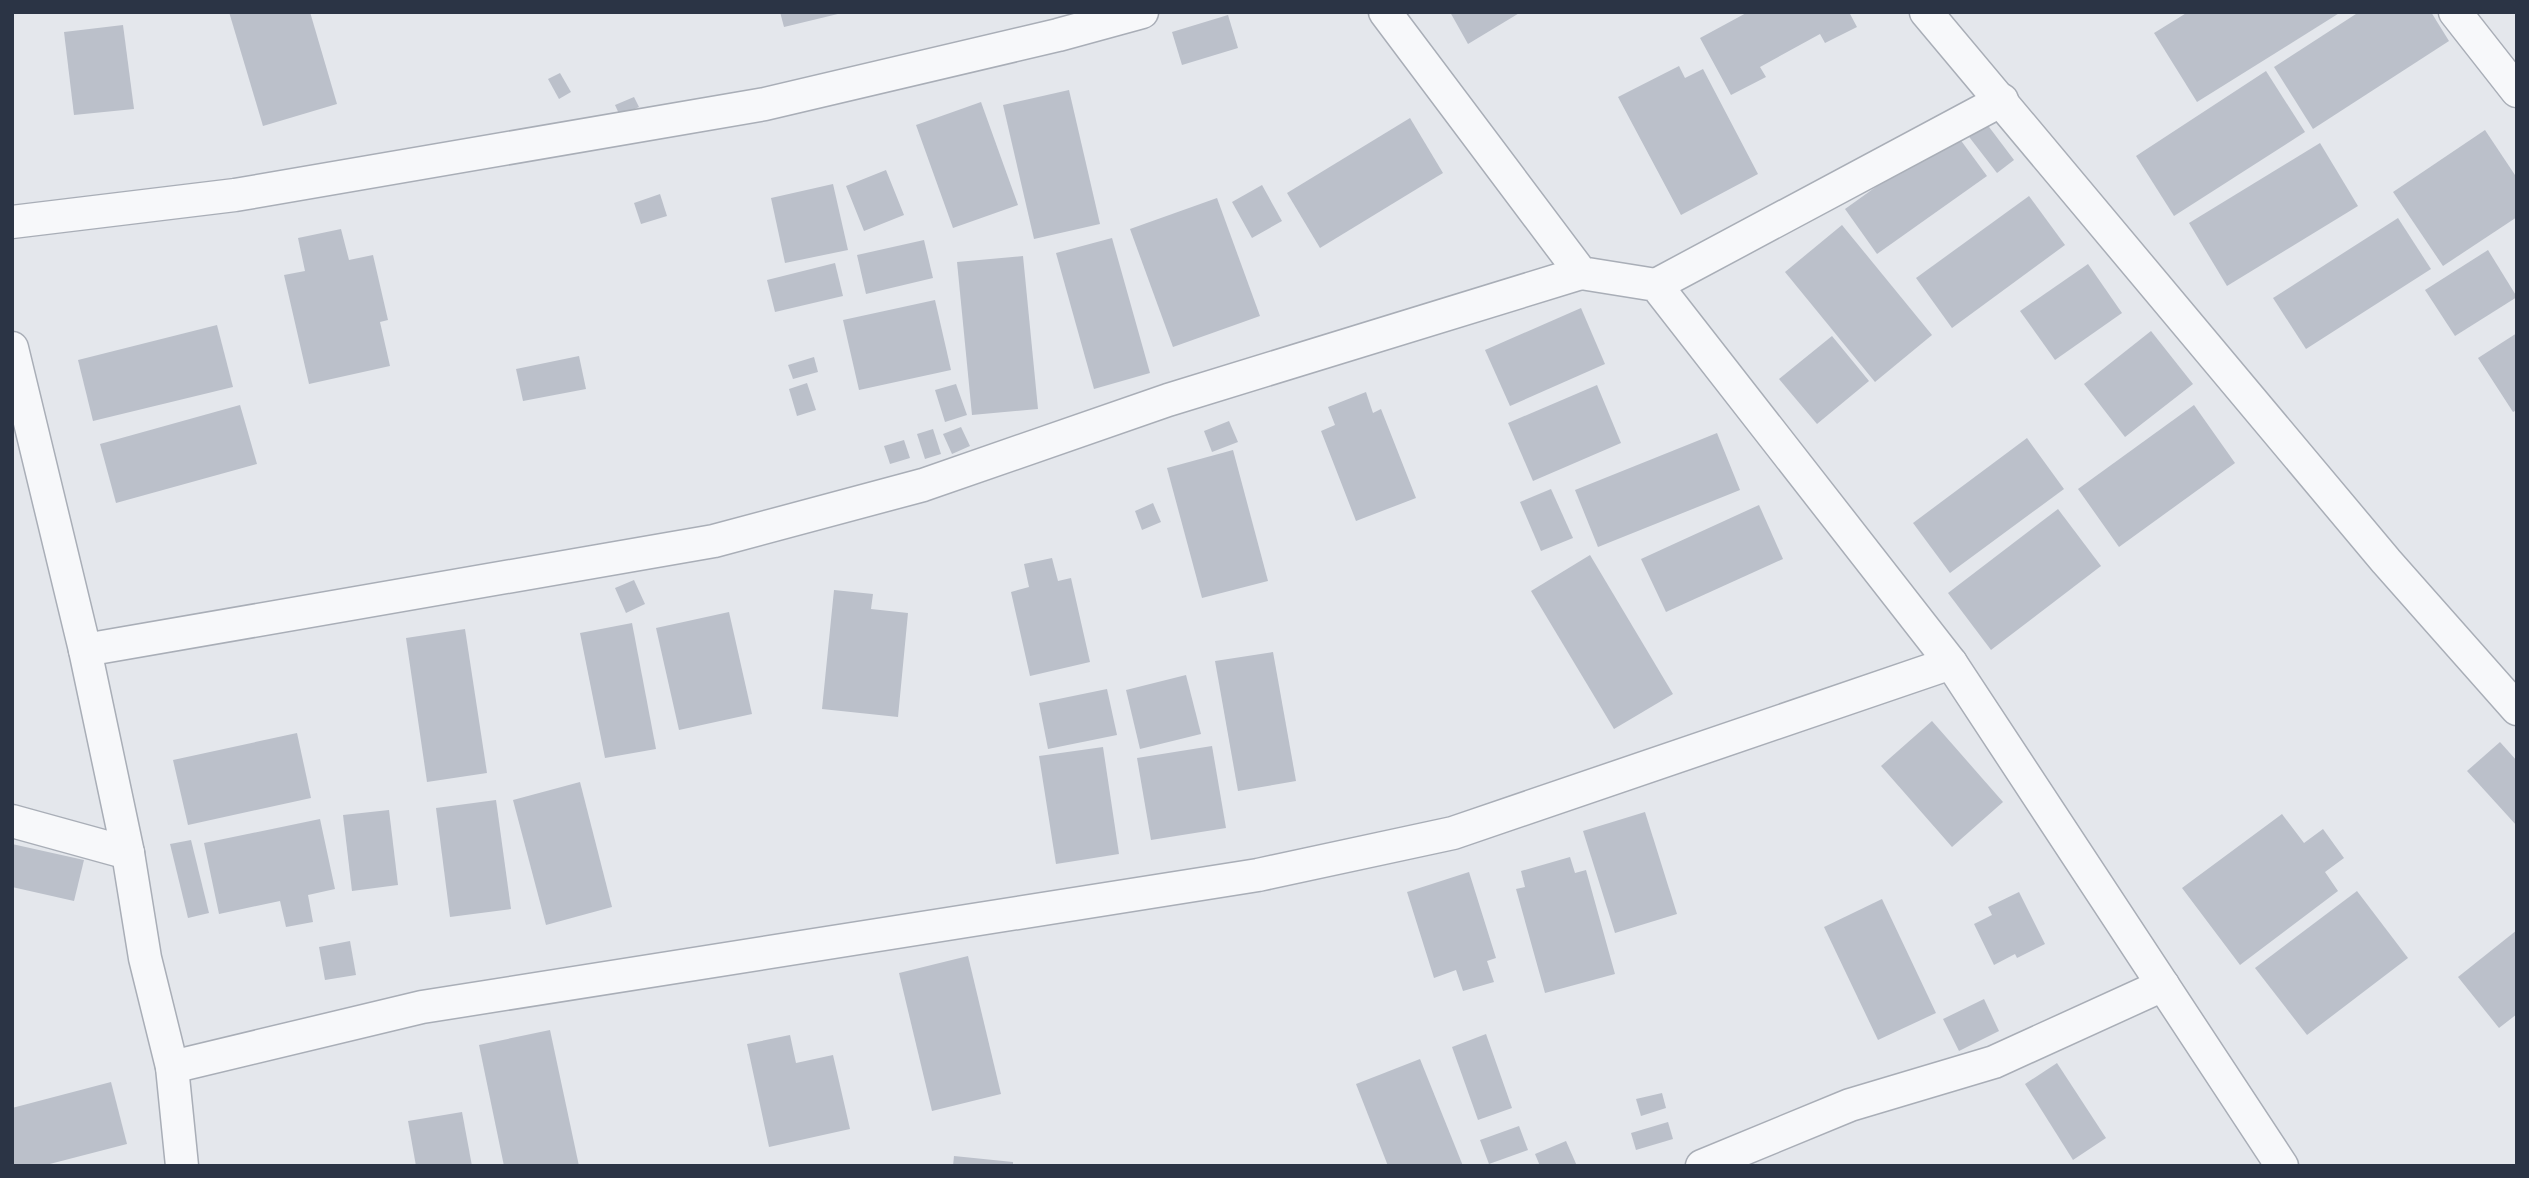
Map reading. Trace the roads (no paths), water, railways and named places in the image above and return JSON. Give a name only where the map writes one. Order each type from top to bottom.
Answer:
[{"type":"street","points":[[12,222],[235,195],[765,104],[1058,35],[1142,12]]},
{"type":"street","points":[[1385,12],[1581,273]]},
{"type":"street","points":[[1926,12],[2386,561],[2517,709]]},
{"type":"street","points":[[2455,12],[2517,91]]},
{"type":"street","points":[[85,650],[714,541],[923,485],[1168,400],[1581,273],[1656,285],[2002,100]]},
{"type":"street","points":[[1656,285],[1951,663],[2282,1166]]},
{"type":"street","points":[[12,348],[85,650],[128,853],[145,958],[172,1067],[182,1166]]},
{"type":"street","points":[[172,1067],[422,1007],[1258,875],[1453,833],[1951,663]]},
{"type":"street","points":[[12,821],[128,853]]},
{"type":"street","points":[[1702,1166],[1850,1105],[1994,1062],[2163,985]]}]
